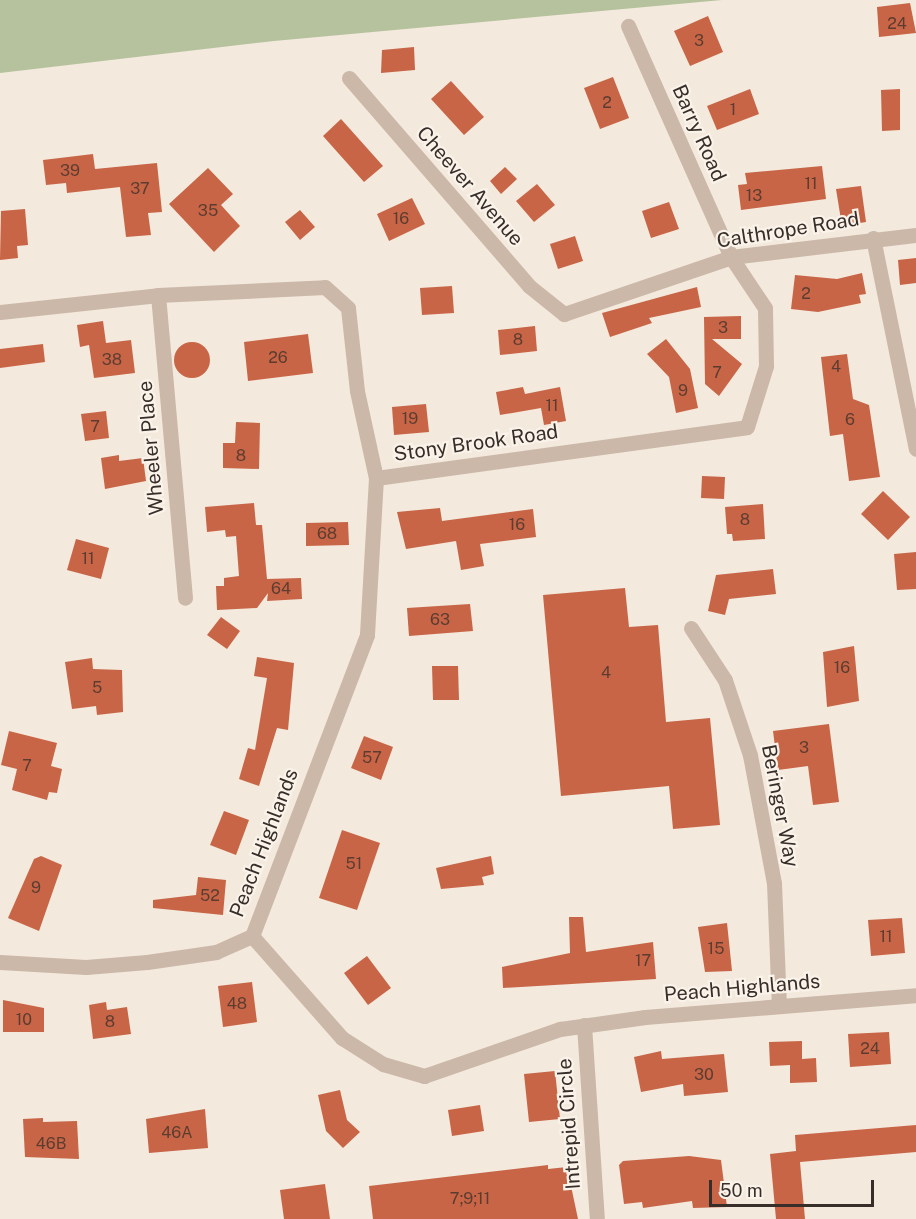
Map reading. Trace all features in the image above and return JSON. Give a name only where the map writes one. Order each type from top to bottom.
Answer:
[{"type":"street","name":"Barry Road","points":[[628,26],[731,257]]},
{"type":"street","name":"Cheever Avenue","points":[[349,78],[529,286],[566,313]]},
{"type":"street","name":"Calthrope Road","points":[[566,313],[731,257],[873,238],[916,235]]},
{"type":"street","points":[[873,238],[916,449]]},
{"type":"street","name":"Stony Brook Road","points":[[0,312],[158,295],[325,286],[348,308],[357,391],[376,478],[747,427],[766,366],[765,308],[731,257]]},
{"type":"street","name":"Wheeler Place","points":[[158,295],[185,598]]},
{"type":"street","name":"Peach Highlands","points":[[376,478],[368,635],[252,936],[342,1038],[383,1064],[424,1076],[507,1045],[584,1025],[916,995]]},
{"type":"street","name":"Beringer Way","points":[[691,628],[725,680],[750,755],[774,883],[779,1006]]},
{"type":"street","points":[[0,962],[86,967],[147,962],[216,952],[252,936]]},
{"type":"street","name":"Intrepid Circle","points":[[584,1025],[597,1219]]},
{"type":"green space","points":[[0,0],[722,0],[274,41],[0,73]]},
{"type":"building","points":[[910,3],[916,33],[879,37],[877,7]]},
{"type":"building","points":[[708,16],[723,52],[690,66],[674,31]]},
{"type":"building","points":[[414,47],[415,70],[381,73],[382,50]]},
{"type":"building","points":[[613,77],[629,118],[600,129],[584,88]]},
{"type":"building","points":[[451,81],[484,117],[464,135],[431,99]]},
{"type":"building","points":[[750,89],[759,114],[717,130],[707,106]]},
{"type":"building","points":[[900,89],[900,130],[882,131],[881,90]]},
{"type":"building","points":[[341,119],[383,166],[364,182],[323,136]]},
{"type":"building","points":[[93,154],[95,169],[157,163],[162,212],[148,213],[151,235],[126,237],[120,187],[67,193],[66,183],[46,185],[43,160]]},
{"type":"building","points":[[822,166],[826,199],[741,210],[738,185],[747,184],[745,173]]},
{"type":"building","points":[[505,167],[517,179],[501,194],[490,181]]},
{"type":"building","points":[[208,168],[233,194],[221,205],[240,226],[214,252],[169,204]]},
{"type":"building","points":[[537,184],[555,205],[534,222],[516,201]]},
{"type":"building","points":[[861,186],[866,222],[842,226],[836,189]]},
{"type":"building","points":[[412,198],[425,224],[389,241],[377,214]]},
{"type":"building","points":[[669,202],[679,229],[651,238],[642,211]]},
{"type":"building","points":[[25,209],[28,245],[17,246],[18,258],[0,260],[1,211]]},
{"type":"building","points":[[300,210],[315,227],[300,240],[285,222]]},
{"type":"building","points":[[575,236],[583,261],[558,269],[550,244]]},
{"type":"building","points":[[916,258],[916,283],[900,285],[898,260]]},
{"type":"building","points":[[862,273],[866,294],[859,295],[861,303],[818,312],[791,309],[795,275],[837,279]]},
{"type":"building","points":[[452,286],[454,313],[422,315],[420,288]]},
{"type":"building","points":[[697,287],[701,307],[649,318],[652,323],[610,337],[602,313]]},
{"type":"building","points":[[741,316],[741,339],[712,339],[742,364],[719,396],[705,384],[704,317]]},
{"type":"building","points":[[103,321],[106,343],[131,340],[135,373],[94,378],[89,345],[80,347],[77,325]]},
{"type":"building","points":[[535,326],[537,351],[500,355],[498,330]]},
{"type":"building","points":[[308,334],[313,373],[248,381],[244,342]]},
{"type":"building","points":[[666,339],[690,369],[698,408],[676,413],[669,377],[647,354]]},
{"type":"building","points":[[192,342],[205,347],[210,360],[205,373],[192,378],[179,373],[174,360],[179,347]]},
{"type":"building","points":[[43,344],[45,362],[0,368],[0,349]]},
{"type":"building","points":[[847,354],[853,399],[869,405],[880,477],[849,481],[843,434],[830,436],[821,357]]},
{"type":"building","points":[[523,387],[525,394],[560,387],[566,421],[544,425],[541,408],[500,415],[496,392]]},
{"type":"building","points":[[426,404],[429,432],[394,435],[392,407]]},
{"type":"building","points":[[106,411],[109,438],[85,441],[81,414]]},
{"type":"building","points":[[236,422],[260,423],[259,469],[223,468],[223,443],[235,443]]},
{"type":"building","points":[[119,455],[119,461],[143,458],[146,481],[105,489],[101,458]]},
{"type":"building","points":[[702,476],[725,477],[724,499],[701,498]]},
{"type":"building","points":[[883,491],[910,517],[888,540],[861,514]]},
{"type":"building","points":[[254,503],[256,525],[262,525],[267,579],[301,578],[302,599],[267,601],[268,593],[257,608],[217,610],[216,586],[224,586],[224,578],[239,576],[236,536],[226,537],[225,530],[207,532],[205,507]]},
{"type":"building","points":[[763,504],[765,539],[733,541],[732,534],[727,534],[725,507]]},
{"type":"building","points":[[440,508],[442,521],[533,509],[536,537],[480,544],[484,566],[461,570],[456,541],[406,549],[397,512]]},
{"type":"building","points":[[348,522],[349,545],[306,546],[306,523]]},
{"type":"building","points":[[76,539],[109,548],[101,579],[67,570]]},
{"type":"building","points":[[916,552],[916,589],[897,590],[894,554]]},
{"type":"building","points":[[773,569],[776,594],[729,599],[725,615],[708,611],[716,575]]},
{"type":"building","points":[[625,588],[629,627],[658,625],[666,722],[710,718],[720,825],[673,829],[669,786],[561,796],[543,595]]},
{"type":"building","points":[[470,604],[473,631],[409,636],[407,608]]},
{"type":"building","points":[[221,617],[240,631],[227,649],[207,635]]},
{"type":"building","points":[[854,646],[859,701],[827,707],[823,652]]},
{"type":"building","points":[[257,657],[294,663],[288,730],[277,728],[259,786],[239,779],[248,748],[255,750],[267,678],[254,676]]},
{"type":"building","points":[[92,658],[93,669],[122,670],[123,712],[97,715],[96,706],[72,709],[65,662]]},
{"type":"building","points":[[432,666],[458,666],[459,700],[433,700]]},
{"type":"building","points":[[829,724],[839,802],[813,805],[808,766],[778,770],[773,731]]},
{"type":"building","points":[[9,731],[57,743],[51,766],[62,769],[57,793],[49,792],[47,800],[12,790],[17,769],[1,765]]},
{"type":"building","points":[[364,736],[393,747],[381,780],[351,768]]},
{"type":"building","points":[[224,811],[249,820],[236,855],[210,845]]},
{"type":"building","points":[[342,830],[380,843],[357,910],[319,898]]},
{"type":"building","points":[[41,856],[62,865],[39,931],[8,918],[34,859]]},
{"type":"building","points":[[491,856],[494,874],[482,877],[484,885],[441,889],[436,868]]},
{"type":"building","points":[[198,877],[226,880],[223,915],[153,908],[153,900],[196,895]]},
{"type":"building","points":[[569,917],[583,917],[586,952],[653,942],[656,979],[503,988],[502,967],[570,953]]},
{"type":"building","points":[[902,918],[905,953],[871,956],[868,920]]},
{"type":"building","points":[[727,923],[732,971],[705,972],[698,927]]},
{"type":"building","points":[[367,956],[391,988],[368,1005],[344,973]]},
{"type":"building","points":[[252,982],[257,1022],[223,1027],[218,986]]},
{"type":"building","points":[[3,1000],[44,1008],[44,1032],[3,1032]]},
{"type":"building","points":[[106,1002],[107,1010],[127,1007],[131,1034],[93,1039],[89,1005]]},
{"type":"building","points":[[889,1032],[891,1064],[850,1067],[848,1034]]},
{"type":"building","points":[[802,1041],[802,1059],[816,1058],[817,1082],[790,1083],[790,1065],[770,1066],[769,1042]]},
{"type":"building","points":[[661,1051],[662,1059],[724,1054],[728,1092],[684,1096],[683,1084],[641,1092],[634,1057]]},
{"type":"building","points":[[555,1071],[560,1119],[529,1122],[524,1074]]},
{"type":"building","points":[[340,1090],[347,1120],[360,1132],[343,1148],[326,1131],[318,1095]]},
{"type":"building","points":[[480,1105],[484,1131],[452,1136],[448,1110]]},
{"type":"building","points":[[205,1109],[208,1148],[149,1153],[146,1119]]},
{"type":"building","points":[[43,1118],[43,1122],[77,1121],[79,1159],[25,1157],[23,1119]]},
{"type":"building","points":[[916,1125],[916,1152],[800,1162],[805,1219],[776,1219],[770,1154],[796,1151],[795,1135]]},
{"type":"building","points":[[689,1156],[721,1160],[727,1207],[693,1208],[692,1201],[643,1208],[642,1202],[624,1204],[619,1165],[623,1161]]},
{"type":"building","points":[[548,1165],[548,1169],[567,1167],[578,1219],[373,1219],[369,1186]]},
{"type":"building","points":[[325,1184],[330,1219],[284,1219],[280,1190]]}]
